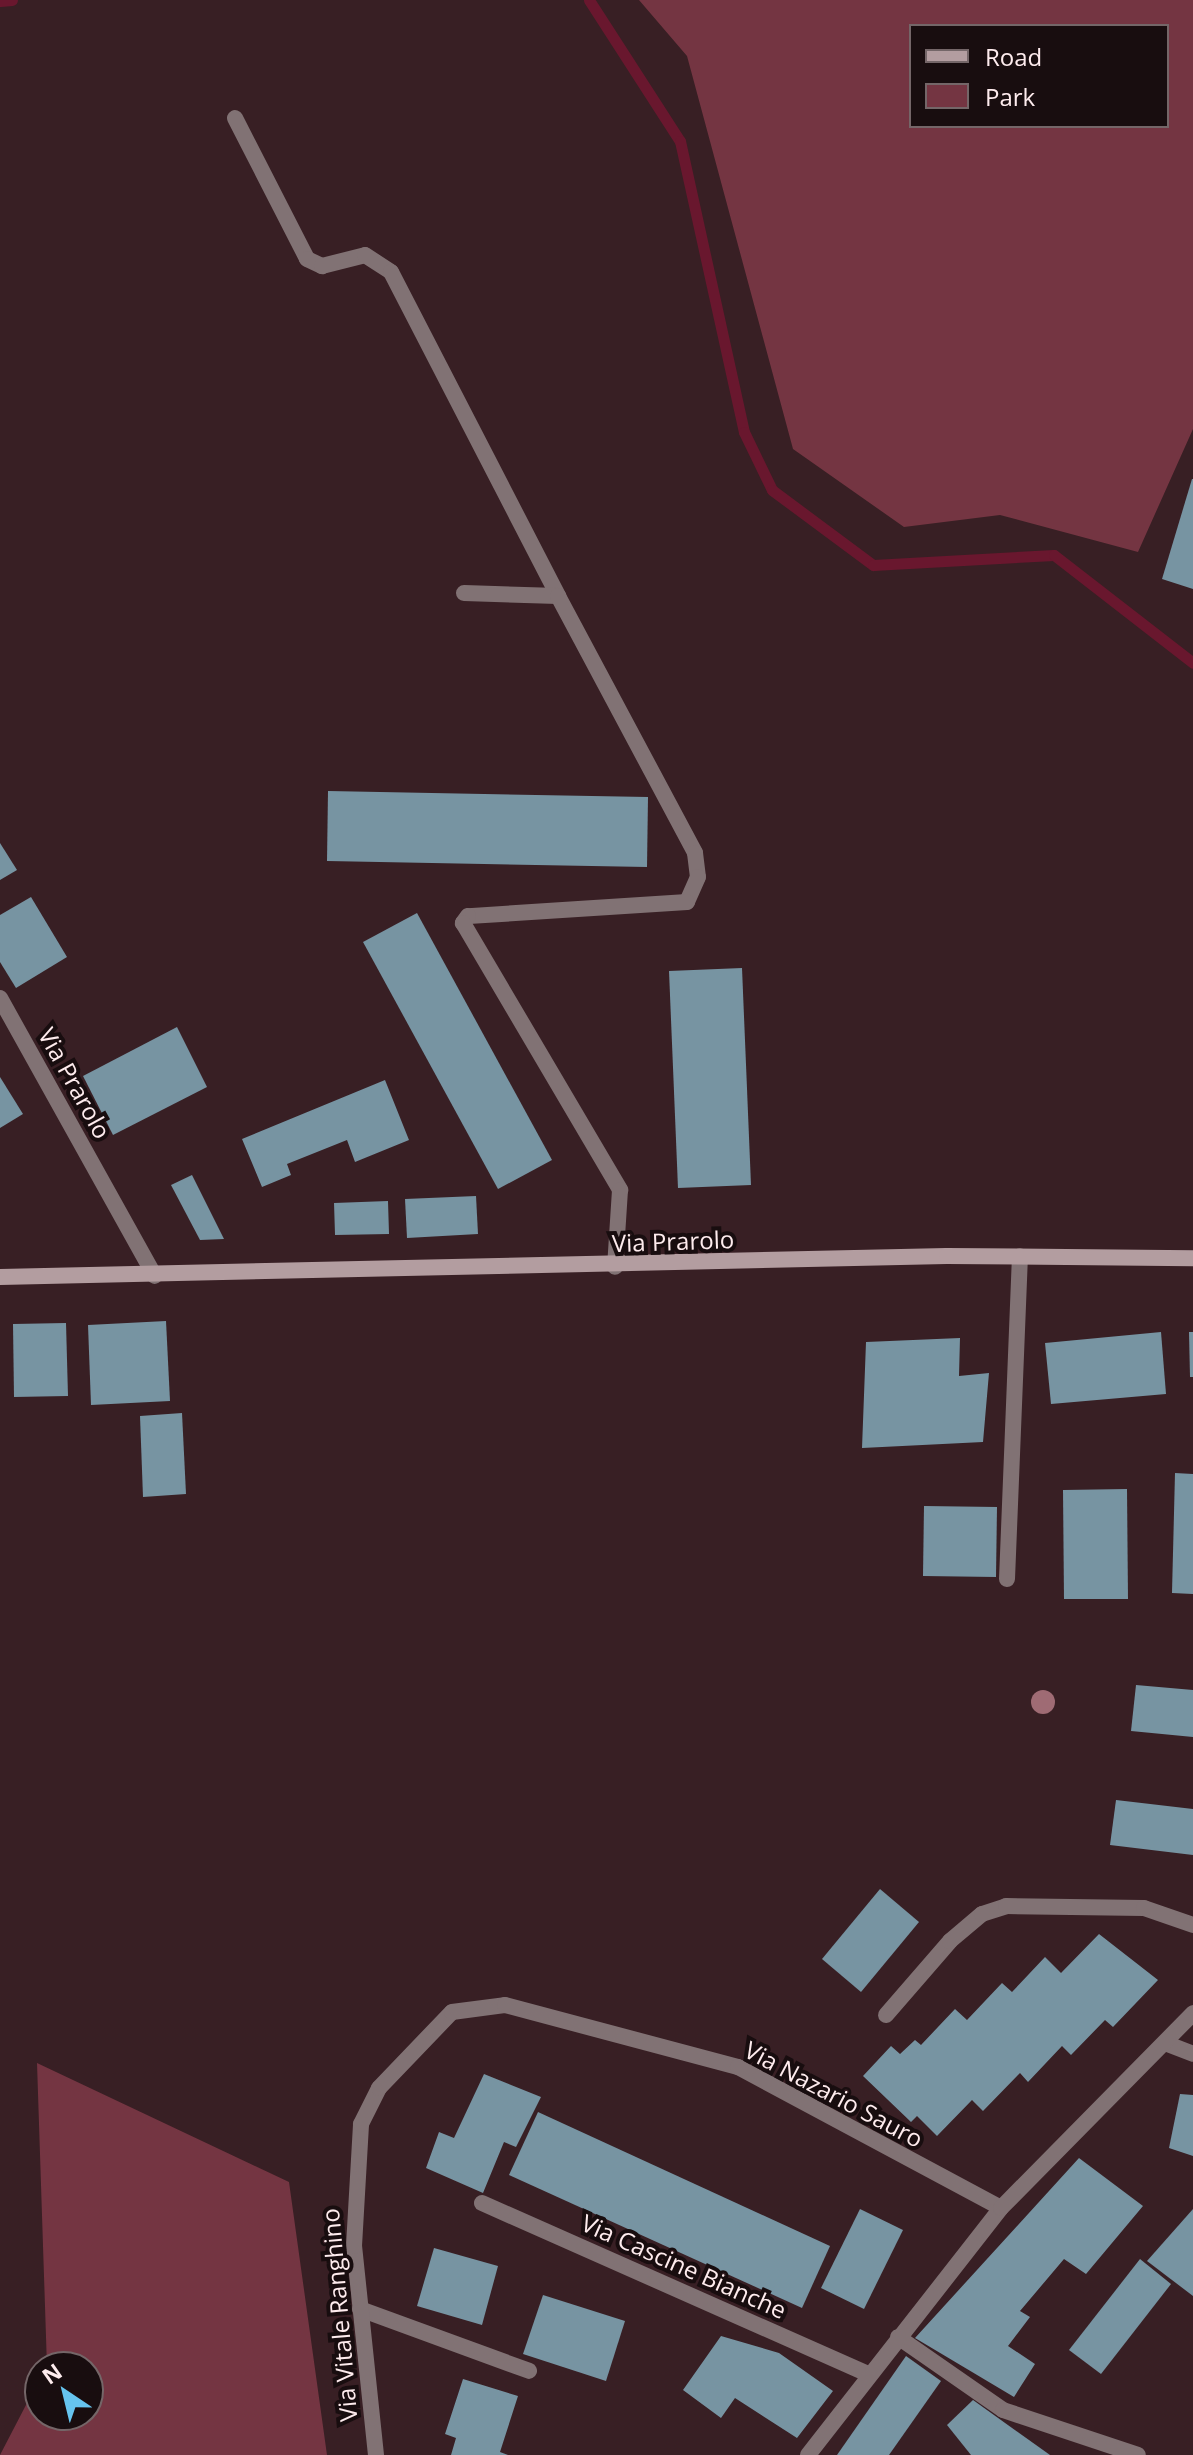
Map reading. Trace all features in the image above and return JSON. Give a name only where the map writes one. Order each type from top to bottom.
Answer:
[{"type":"street","points":[[235,118],[307,259],[322,266],[365,255],[391,272],[695,853],[698,877],[687,902],[670,906],[468,916],[463,923],[620,1190],[615,1267]]},
{"type":"street","points":[[464,593],[558,596]]},
{"type":"street","name":"Via Prarolo","points":[[0,998],[155,1276]]},
{"type":"street","points":[[1007,1579],[1020,1256]]},
{"type":"street","name":"Via Prarolo","points":[[0,1277],[615,1267],[1020,1256],[1193,1258]]},
{"type":"street","points":[[886,2015],[950,1941],[982,1914],[1006,1906],[1144,1908],[1193,1925]]},
{"type":"street","name":"Via Nazario Sauro","points":[[452,2012],[505,2005],[738,2067],[1001,2208]]},
{"type":"street","name":"Via Vitale Ranghino","points":[[376,2455],[360,2309],[352,2188],[361,2124],[379,2088],[452,2012]]},
{"type":"street","points":[[808,2455],[866,2373],[1001,2208],[1193,2013]]},
{"type":"street","points":[[1165,2043],[1193,2054]]},
{"type":"street","name":"Via Cascine Bianche","points":[[482,2203],[866,2373]]},
{"type":"street","points":[[360,2309],[529,2371]]},
{"type":"street","points":[[898,2337],[1003,2410],[1138,2455]]},
{"type":"green space","points":[[639,0],[1193,0],[1193,429],[1138,552],[1000,515],[904,527],[793,449],[687,56]]},
{"type":"green space","points":[[37,2063],[289,2182],[327,2455],[0,2455],[24,2409],[24,2431],[104,2431],[104,2351],[46,2351]]},
{"type":"building","points":[[1193,479],[1193,589],[1162,579]]},
{"type":"building","points":[[328,791],[648,797],[647,867],[327,861]]},
{"type":"building","points":[[0,843],[17,870],[0,880]]},
{"type":"building","points":[[31,897],[67,957],[16,988],[0,962],[0,915]]},
{"type":"building","points":[[417,913],[552,1160],[498,1189],[363,942]]},
{"type":"building","points":[[742,968],[751,1185],[678,1188],[669,971]]},
{"type":"building","points":[[177,1027],[207,1087],[113,1135],[83,1076]]},
{"type":"building","points":[[0,1077],[23,1114],[0,1128]]},
{"type":"building","points":[[385,1080],[409,1140],[355,1162],[347,1140],[287,1164],[291,1175],[262,1187],[242,1139]]},
{"type":"building","points":[[192,1175],[224,1239],[200,1240],[171,1185]]},
{"type":"building","points":[[476,1196],[478,1234],[407,1238],[405,1199]]},
{"type":"building","points":[[388,1201],[389,1234],[335,1235],[334,1203]]},
{"type":"building","points":[[166,1321],[170,1401],[91,1405],[88,1325]]},
{"type":"building","points":[[66,1323],[68,1396],[14,1397],[13,1324]]},
{"type":"building","points":[[1161,1332],[1166,1394],[1051,1404],[1045,1343]]},
{"type":"building","points":[[1189,1332],[1193,1332],[1193,1377],[1190,1377]]},
{"type":"building","points":[[960,1338],[959,1376],[989,1373],[983,1442],[862,1448],[866,1342]]},
{"type":"building","points":[[182,1413],[186,1494],[143,1497],[140,1416]]},
{"type":"building","points":[[1175,1473],[1193,1474],[1193,1594],[1172,1593]]},
{"type":"building","points":[[1127,1489],[1128,1599],[1064,1599],[1063,1490]]},
{"type":"building","points":[[924,1506],[997,1507],[996,1577],[923,1576]]},
{"type":"building","points":[[1136,1685],[1193,1690],[1193,1737],[1131,1731]]},
{"type":"building","points":[[1116,1800],[1193,1809],[1193,1855],[1110,1845]]},
{"type":"building","points":[[880,1889],[919,1922],[861,1992],[822,1959]]},
{"type":"building","points":[[1099,1934],[1158,1980],[1113,2027],[1105,2020],[1071,2055],[1062,2046],[1028,2082],[1020,2073],[983,2111],[972,2100],[937,2136],[917,2116],[911,2122],[863,2076],[891,2046],[900,2054],[915,2040],[921,2045],[955,2009],[967,2020],[1002,1983],[1012,1992],[1045,1957],[1061,1973]]},
{"type":"building","points":[[484,2074],[541,2097],[516,2147],[504,2142],[483,2193],[426,2168],[439,2132],[454,2138]]},
{"type":"building","points":[[1180,2094],[1193,2095],[1193,2156],[1169,2148]]},
{"type":"building","points":[[538,2112],[830,2246],[802,2308],[509,2175]]},
{"type":"building","points":[[1079,2158],[1143,2206],[1086,2274],[1064,2259],[1020,2311],[1030,2317],[1008,2346],[1035,2364],[1014,2397],[915,2338]]},
{"type":"building","points":[[860,2209],[903,2230],[864,2309],[821,2288]]},
{"type":"building","points":[[1193,2209],[1193,2296],[1147,2261]]},
{"type":"building","points":[[434,2248],[498,2266],[482,2325],[417,2306]]},
{"type":"building","points":[[1140,2259],[1171,2284],[1101,2374],[1069,2350]]},
{"type":"building","points":[[543,2295],[625,2321],[606,2381],[523,2354]]},
{"type":"building","points":[[721,2336],[779,2353],[833,2391],[797,2438],[735,2398],[721,2418],[683,2390]]},
{"type":"building","points":[[906,2356],[941,2381],[889,2455],[837,2455]]},
{"type":"building","points":[[463,2379],[518,2396],[500,2452],[508,2455],[451,2455],[456,2438],[445,2434]]},
{"type":"building","points":[[973,2400],[1050,2455],[971,2455],[947,2425]]},
{"type":"waterway","points":[[0,1],[12,0]]},
{"type":"waterway","points":[[589,0],[680,141],[744,432],[772,490],[873,565],[1054,555],[1193,663]]}]
